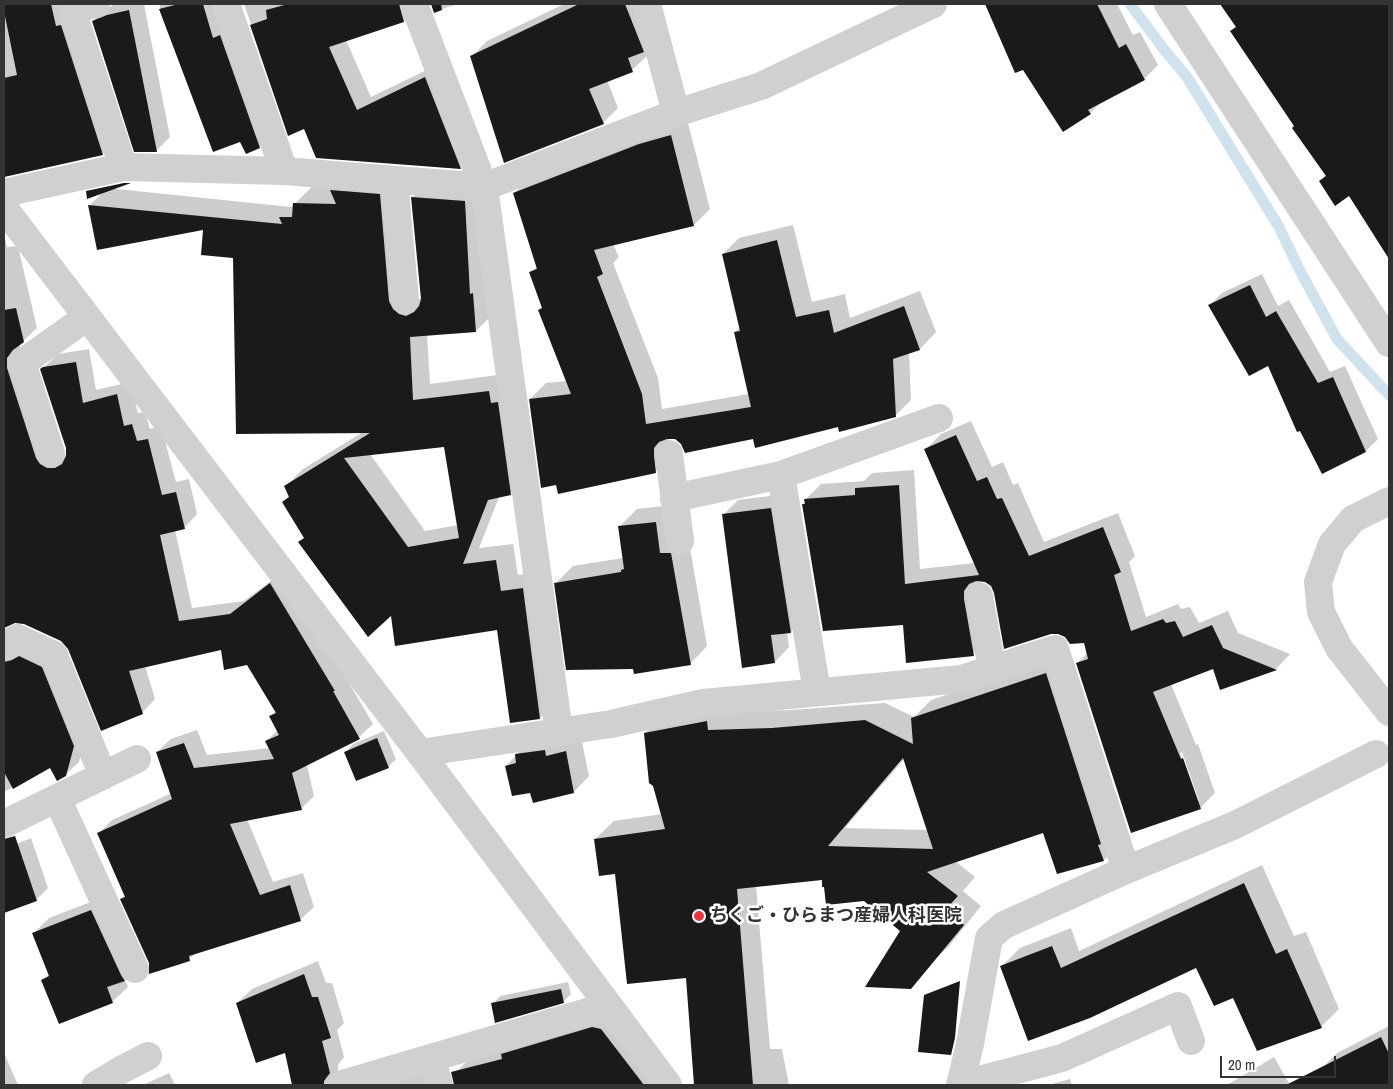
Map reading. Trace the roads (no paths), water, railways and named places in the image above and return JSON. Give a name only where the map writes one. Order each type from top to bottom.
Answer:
[{"type":"street","points":[[96,4],[72,10],[122,167]]},
{"type":"street","points":[[226,4],[284,171]]},
{"type":"street","points":[[414,4],[484,187],[559,732]]},
{"type":"street","points":[[647,4],[676,113]]},
{"type":"street","points":[[4,193],[122,167],[284,171],[484,187],[676,113],[761,86],[933,4]]},
{"type":"street","points":[[1168,4],[1389,343]]},
{"type":"street","points":[[394,180],[405,300]]},
{"type":"street","points":[[4,208],[420,753],[668,1085]]},
{"type":"street","points":[[50,452],[22,363],[87,317]]},
{"type":"street","points":[[674,498],[781,475],[939,418]]},
{"type":"street","points":[[669,454],[680,542]]},
{"type":"street","points":[[781,475],[817,692]]},
{"type":"street","points":[[1389,502],[1353,519],[1332,544],[1318,582],[1321,612],[1338,648],[1389,712]]},
{"type":"street","points":[[980,596],[992,669]]},
{"type":"street","points":[[4,647],[16,638],[54,655],[104,776]]},
{"type":"street","points":[[420,753],[611,724],[703,703],[961,679],[1055,649],[1126,870]]},
{"type":"street","points":[[1191,1041],[1178,1006],[1062,1058],[960,1085],[970,1044],[989,938],[1004,925],[1126,870],[1235,825],[1376,754]]},
{"type":"street","points":[[4,824],[137,759]]},
{"type":"street","points":[[57,798],[136,969]]},
{"type":"street","points":[[339,1085],[608,1006]]},
{"type":"street","points":[[96,1085],[148,1056]]},
{"type":"street","points":[[431,1058],[438,1085]]},
{"type":"waterway","points":[[1130,4],[1187,77],[1279,227],[1299,269],[1337,339],[1389,395]]},
{"type":"place","name":"ちくご・ひらまつ産婦人科医院","points":[[699,916]]}]
